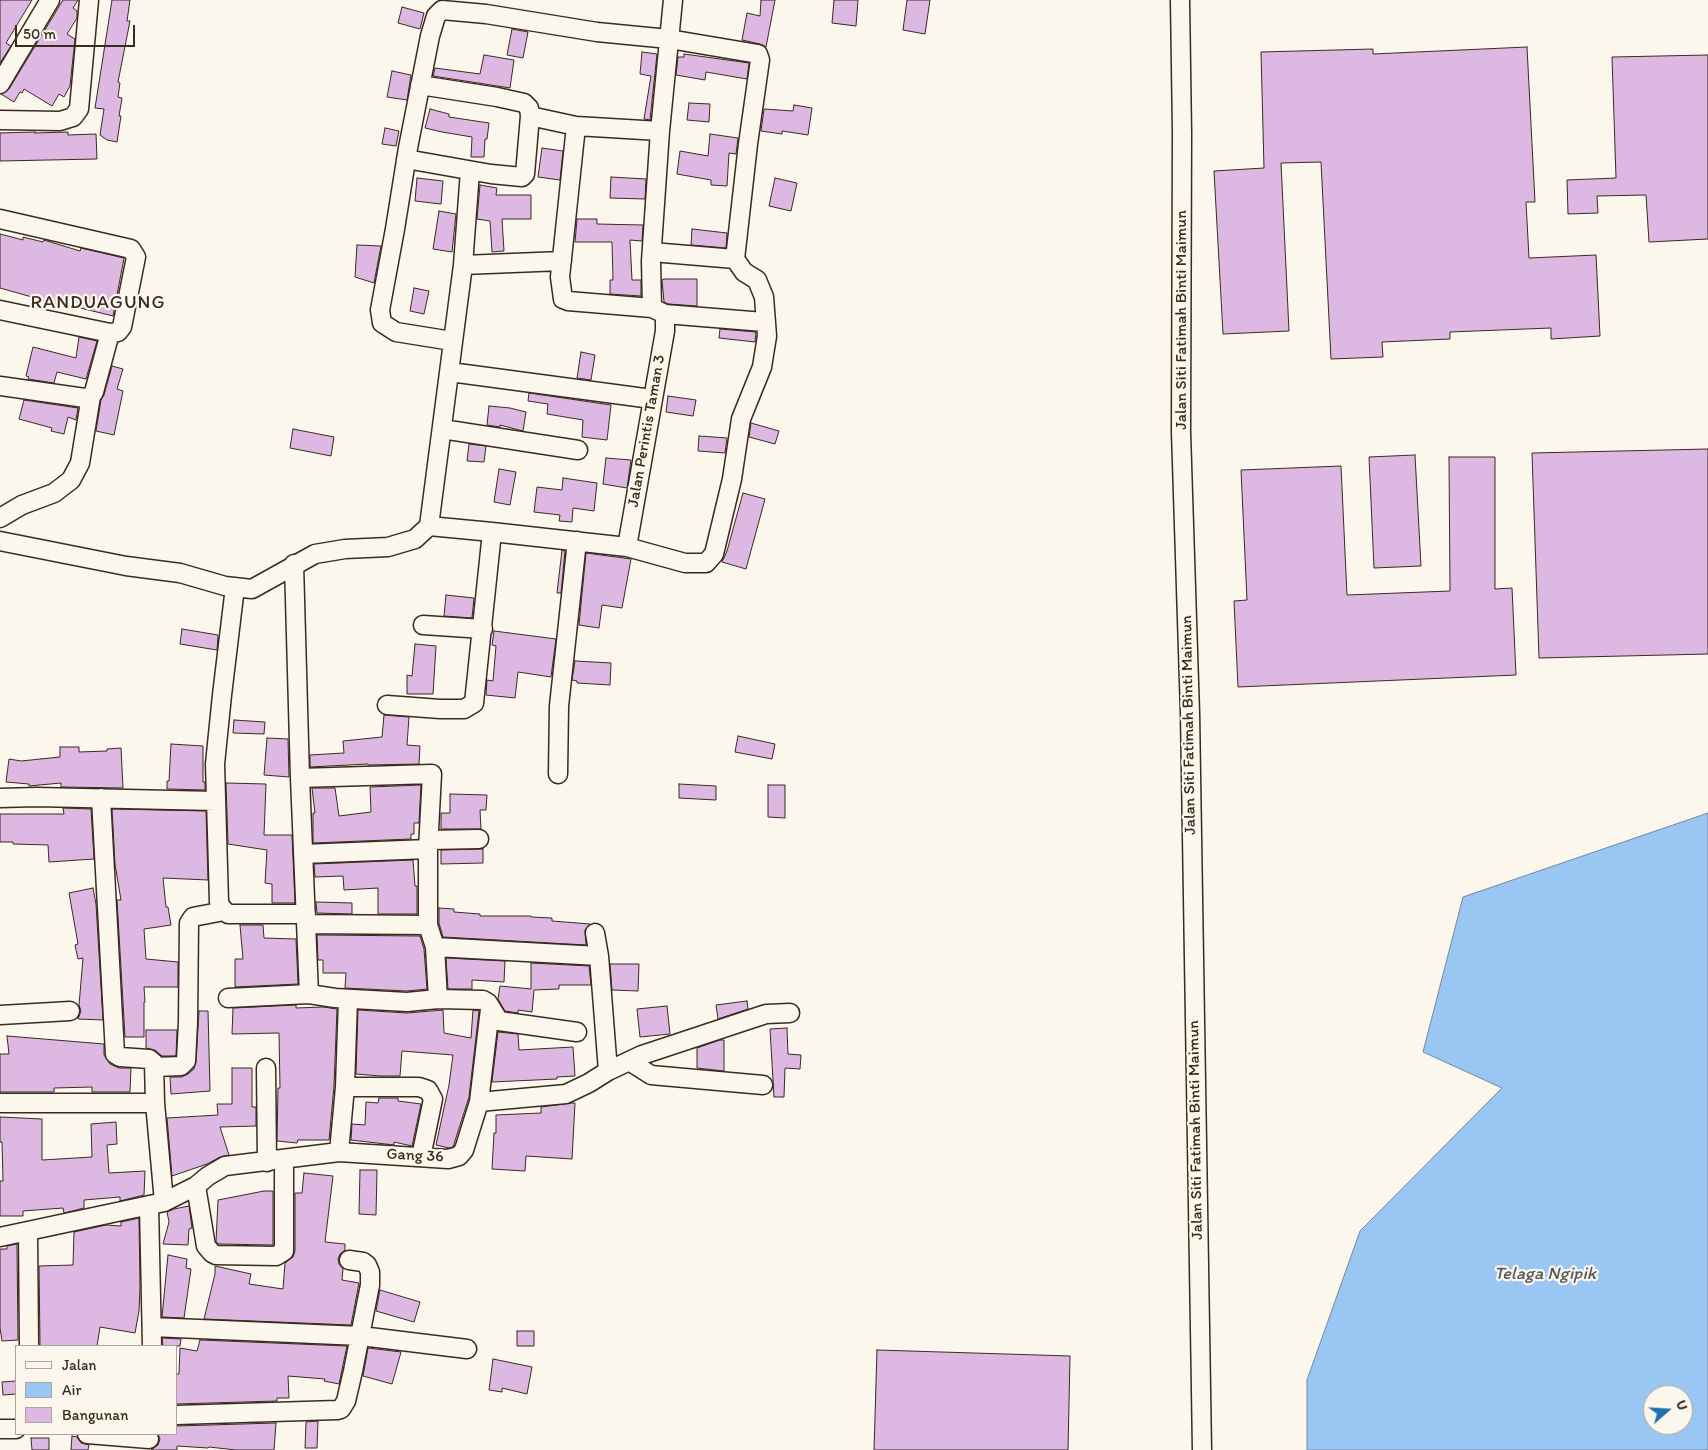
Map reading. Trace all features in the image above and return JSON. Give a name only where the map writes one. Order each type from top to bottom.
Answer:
[{"type":"street","points":[[0,84],[50,0]]},
{"type":"street","points":[[0,120],[60,121],[73,117],[79,109],[89,0]]},
{"type":"street","name":"Jalan Perintis Taman 3","points":[[627,548],[665,331],[658,311],[652,252],[660,131],[674,0]]},
{"type":"street","name":"Jalan Siti Fatimah Binti Maimun","points":[[1180,0],[1182,133],[1181,432],[1190,713],[1202,1450]]},
{"type":"street","points":[[429,526],[627,548],[685,563],[706,564],[714,554],[730,488],[741,419],[762,367],[766,336],[764,297],[757,280],[744,272],[735,259],[760,56],[747,51],[597,32],[486,14],[442,10],[436,16],[430,36],[420,84],[380,310],[382,323],[396,332],[452,341]]},
{"type":"street","points":[[406,159],[518,178],[525,174],[530,116],[529,108],[524,103],[420,84]]},
{"type":"street","points":[[530,116],[576,126],[660,131]]},
{"type":"street","points":[[576,126],[560,277],[563,299],[764,322]]},
{"type":"street","points":[[0,541],[126,566],[180,573],[225,586],[252,589],[315,554],[345,549],[388,547],[415,539],[429,526],[463,264],[470,171]]},
{"type":"street","points":[[0,219],[130,249],[136,257],[122,327],[118,332],[110,333],[0,310]]},
{"type":"street","points":[[652,252],[735,259]]},
{"type":"street","points":[[463,264],[562,261]]},
{"type":"street","points":[[0,518],[22,505],[54,492],[71,480],[80,463],[91,396],[94,392],[110,333]]},
{"type":"street","points":[[450,372],[652,399]]},
{"type":"street","points":[[0,386],[85,398],[91,396]]},
{"type":"street","points":[[442,429],[578,450]]},
{"type":"street","points":[[387,705],[464,709],[474,703],[492,532]]},
{"type":"street","points":[[558,774],[559,706],[577,541]]},
{"type":"street","points":[[294,564],[309,994]]},
{"type":"street","points":[[235,587],[215,764],[218,891],[219,902],[224,911],[228,914],[428,925]]},
{"type":"street","points":[[423,625],[483,629]]},
{"type":"street","points":[[300,778],[432,774],[428,844],[428,925],[435,947],[438,999]]},
{"type":"street","points":[[0,798],[216,801]]},
{"type":"street","points":[[101,798],[115,1054],[120,1057],[149,1059],[154,1063],[156,1204],[152,1345]]},
{"type":"street","points":[[304,854],[479,839]]},
{"type":"street","points":[[154,1067],[181,1066],[186,1061],[189,923],[194,917],[224,911]]},
{"type":"street","points":[[595,933],[608,1071]]},
{"type":"street","points":[[435,947],[598,956]]},
{"type":"street","points":[[228,998],[309,994],[348,999],[407,1002],[438,999],[483,1000],[488,1004],[499,1021],[577,1032]]},
{"type":"street","points":[[339,1152],[345,1086],[348,999]]},
{"type":"street","points":[[490,1009],[480,1102],[566,1094],[642,1055],[766,1014],[790,1013]]},
{"type":"street","points":[[0,1015],[70,1011]]},
{"type":"street","points":[[629,1061],[651,1075],[763,1085]]},
{"type":"street","points":[[196,1186],[206,1246],[212,1253],[216,1255],[276,1256],[284,1251],[266,1068]]},
{"type":"street","points":[[345,1086],[419,1087],[428,1090],[433,1098],[420,1157]]},
{"type":"street","name":"Gang 36","points":[[0,1236],[156,1204],[196,1186],[225,1166],[339,1152],[448,1159],[459,1156],[464,1150],[480,1102]]},
{"type":"street","points":[[0,1103],[155,1103]]},
{"type":"street","points":[[28,1231],[29,1345]]},
{"type":"street","points":[[178,1415],[341,1409],[346,1402],[349,1390],[370,1285],[370,1272],[367,1265],[363,1262],[349,1260]]},
{"type":"street","points":[[152,1327],[361,1336],[467,1349]]},
{"type":"street","points":[[0,1429],[15,1429]]},
{"type":"street","points":[[96,1435],[148,1441]]},
{"type":"water","name":"Telaga Ngipik","points":[[1708,813],[1708,1450],[1307,1450],[1307,1380],[1360,1231],[1502,1088],[1423,1052],[1463,897]]},
{"type":"building","points":[[0,0],[32,0],[6,43],[11,46],[0,63]]},
{"type":"building","points":[[63,0],[78,0],[73,8],[77,11],[77,18],[67,34],[75,39],[70,86],[64,97],[59,94],[52,106],[24,89],[14,102],[1,94],[9,89]]},
{"type":"building","points":[[112,0],[130,0],[127,21],[130,21],[118,82],[120,83],[118,97],[122,98],[117,142],[107,140],[100,135],[104,109],[95,108]]},
{"type":"building","points":[[761,0],[775,0],[766,47],[742,40],[747,13],[760,16]]},
{"type":"building","points":[[834,0],[858,0],[856,26],[832,23]]},
{"type":"building","points":[[907,0],[930,0],[925,34],[903,30]]},
{"type":"building","points":[[402,7],[424,13],[420,29],[398,23]]},
{"type":"building","points":[[512,29],[528,32],[523,58],[507,55]]},
{"type":"building","points":[[1527,47],[1535,202],[1526,202],[1529,258],[1596,255],[1600,336],[1551,339],[1551,328],[1450,332],[1450,339],[1382,342],[1383,357],[1331,359],[1321,162],[1281,163],[1289,331],[1223,334],[1214,171],[1264,168],[1261,52],[1373,49],[1373,54]]},
{"type":"building","points":[[642,52],[657,54],[650,120],[644,119],[651,76],[640,74]]},
{"type":"building","points":[[684,54],[749,63],[747,79],[706,72],[705,80],[676,75],[678,57],[684,57]]},
{"type":"building","points":[[484,55],[514,60],[510,88],[433,76],[435,68],[480,74]]},
{"type":"building","points":[[1708,55],[1708,239],[1649,242],[1646,195],[1597,196],[1598,213],[1568,214],[1567,180],[1616,178],[1612,57]]},
{"type":"building","points":[[392,71],[411,75],[407,100],[387,97]]},
{"type":"building","points":[[689,103],[710,104],[709,122],[687,120]]},
{"type":"building","points":[[794,105],[812,108],[808,135],[782,131],[782,134],[761,131],[764,109],[793,111]]},
{"type":"building","points":[[430,109],[449,114],[449,117],[489,123],[487,139],[485,139],[484,157],[471,157],[472,137],[425,128]]},
{"type":"building","points":[[385,128],[399,131],[396,146],[382,144]]},
{"type":"building","points":[[68,132],[68,135],[96,134],[97,159],[0,161],[0,133]]},
{"type":"building","points":[[710,134],[738,138],[736,154],[729,153],[727,186],[711,185],[711,180],[677,174],[680,151],[708,156]]},
{"type":"building","points":[[542,148],[563,151],[560,180],[538,177]]},
{"type":"building","points":[[611,177],[646,179],[645,199],[610,198]]},
{"type":"building","points":[[417,178],[443,181],[441,204],[415,201]]},
{"type":"building","points":[[775,178],[797,183],[791,211],[769,206]]},
{"type":"building","points":[[480,185],[497,188],[496,195],[531,195],[531,219],[502,219],[504,251],[492,252],[490,221],[477,219]]},
{"type":"building","points":[[439,211],[456,214],[452,252],[433,249]]},
{"type":"building","points":[[577,219],[597,219],[597,224],[643,225],[642,241],[630,240],[632,280],[641,280],[641,296],[610,294],[610,280],[613,280],[612,242],[575,242]]},
{"type":"building","points":[[692,229],[727,233],[726,248],[691,245]]},
{"type":"building","points":[[0,234],[23,240],[23,237],[43,242],[44,240],[80,251],[81,248],[124,258],[113,316],[60,303],[60,305],[0,288]]},
{"type":"building","points":[[357,245],[381,246],[374,283],[355,277]]},
{"type":"building","points":[[697,279],[697,306],[668,304],[664,302],[662,280]]},
{"type":"building","points":[[414,288],[429,291],[424,314],[410,311]]},
{"type":"building","points":[[720,329],[756,332],[755,342],[719,338]]},
{"type":"building","points":[[79,337],[97,341],[86,379],[57,372],[54,383],[28,379],[29,377],[26,376],[33,347],[76,358]]},
{"type":"building","points":[[581,352],[595,355],[591,380],[577,378]]},
{"type":"building","points":[[112,366],[123,369],[117,389],[123,391],[114,435],[96,431],[101,400]]},
{"type":"building","points":[[529,393],[611,405],[607,440],[582,437],[583,420],[547,414],[548,404],[528,401]]},
{"type":"building","points":[[668,396],[696,400],[693,416],[666,412]]},
{"type":"building","points":[[24,400],[78,408],[76,420],[68,417],[64,434],[51,431],[52,428],[19,419]]},
{"type":"building","points":[[489,406],[526,412],[523,431],[500,425],[500,427],[487,425]]},
{"type":"building","points":[[751,423],[779,431],[775,444],[749,437]]},
{"type":"building","points":[[293,429],[334,437],[331,456],[290,448]]},
{"type":"building","points":[[699,436],[727,438],[725,453],[698,451]]},
{"type":"building","points":[[469,444],[486,446],[484,462],[467,461]]},
{"type":"building","points":[[1708,449],[1708,654],[1539,658],[1532,453]]},
{"type":"building","points":[[1415,455],[1421,566],[1374,568],[1369,457]]},
{"type":"building","points":[[1449,457],[1495,457],[1495,589],[1512,588],[1516,675],[1238,687],[1234,601],[1247,600],[1241,470],[1341,466],[1347,595],[1450,591]]},
{"type":"building","points":[[606,458],[631,460],[627,488],[603,484]]},
{"type":"building","points":[[499,469],[516,472],[510,505],[494,502]]},
{"type":"building","points":[[563,478],[597,483],[594,511],[573,508],[572,522],[559,521],[560,515],[534,512],[537,487],[562,490]]},
{"type":"building","points":[[743,493],[765,499],[746,569],[722,562],[727,551]]},
{"type":"building","points":[[562,550],[565,551],[561,593],[557,593]]},
{"type":"building","points":[[586,553],[631,559],[622,608],[602,605],[599,628],[579,625]]},
{"type":"building","points":[[446,595],[474,598],[472,618],[444,616]]},
{"type":"building","points":[[182,629],[218,635],[217,650],[180,644]]},
{"type":"building","points":[[494,631],[556,639],[551,677],[518,672],[515,698],[486,695],[487,680],[493,681],[496,646],[492,645]]},
{"type":"building","points":[[415,644],[436,646],[433,694],[407,694],[407,675],[412,676]]},
{"type":"building","points":[[575,661],[611,663],[610,685],[577,683],[577,681],[572,680]]},
{"type":"building","points":[[384,715],[409,717],[407,745],[420,746],[419,764],[310,767],[310,755],[344,753],[343,741],[382,737]]},
{"type":"building","points":[[234,720],[265,722],[264,734],[233,733]]},
{"type":"building","points":[[738,736],[775,744],[772,759],[735,752]]},
{"type":"building","points":[[267,738],[288,739],[289,777],[264,775]]},
{"type":"building","points":[[171,744],[203,746],[203,782],[205,782],[205,790],[167,789]]},
{"type":"building","points":[[60,747],[79,747],[79,752],[107,751],[107,749],[121,748],[123,788],[61,787],[61,783],[29,786],[29,784],[6,782],[9,759],[21,761],[60,757]]},
{"type":"building","points":[[226,783],[266,784],[264,835],[292,835],[295,903],[272,903],[272,884],[265,883],[267,850],[228,844]]},
{"type":"building","points":[[679,784],[716,786],[716,800],[679,798]]},
{"type":"building","points":[[421,785],[419,823],[414,823],[414,834],[411,834],[411,839],[313,843],[313,813],[315,813],[312,788],[335,788],[339,816],[371,812],[370,787]]},
{"type":"building","points":[[768,785],[785,785],[785,818],[768,817]]},
{"type":"building","points":[[450,794],[487,795],[486,810],[480,810],[481,829],[441,829],[441,813],[450,813]]},
{"type":"building","points":[[63,808],[91,809],[94,859],[49,862],[48,845],[0,842],[0,814],[64,814]]},
{"type":"building","points":[[112,809],[206,811],[208,880],[163,878],[166,907],[168,907],[171,925],[144,929],[146,959],[178,962],[178,987],[144,987],[144,1037],[125,1037],[117,900],[121,900],[115,864]]},
{"type":"building","points":[[483,849],[483,863],[441,864],[441,850]]},
{"type":"building","points":[[413,860],[415,886],[417,886],[417,914],[378,914],[378,888],[344,890],[343,876],[315,877],[314,864]]},
{"type":"building","points":[[93,888],[96,904],[103,1020],[78,1019],[81,1011],[79,1005],[83,958],[78,959],[75,945],[78,944],[69,893]]},
{"type":"building","points":[[316,902],[352,903],[352,914],[317,913]]},
{"type":"building","points":[[439,908],[454,909],[454,912],[480,914],[480,916],[531,916],[552,918],[552,921],[590,924],[585,930],[586,945],[443,937],[439,923]]},
{"type":"building","points":[[240,925],[263,925],[264,938],[296,939],[298,984],[235,987],[235,959],[243,959]]},
{"type":"building","points":[[317,935],[420,936],[424,949],[427,989],[407,991],[345,988],[346,973],[323,973],[323,960],[318,960]]},
{"type":"building","points":[[446,958],[505,961],[504,982],[472,980],[472,989],[448,989]]},
{"type":"building","points":[[531,963],[589,966],[591,985],[559,985],[559,989],[534,990],[532,1012],[518,1010],[518,1013],[505,1011],[498,999],[500,986],[531,989]]},
{"type":"building","points":[[610,964],[639,964],[638,991],[612,990]]},
{"type":"building","points":[[747,1001],[748,1009],[718,1019],[716,1005]]},
{"type":"building","points":[[296,1005],[296,1008],[323,1007],[337,1009],[334,1086],[329,1140],[298,1140],[297,1143],[277,1141],[278,1088],[280,1088],[279,1033],[232,1034],[233,1008]]},
{"type":"building","points":[[667,1006],[670,1034],[640,1037],[637,1009]]},
{"type":"building","points":[[358,1010],[407,1013],[443,1010],[444,1033],[471,1038],[473,1010],[479,1011],[469,1097],[453,1147],[436,1145],[449,1085],[453,1055],[402,1051],[400,1076],[356,1074]]},
{"type":"building","points":[[199,1011],[208,1011],[210,1091],[171,1094],[170,1077],[181,1077],[194,1069]]},
{"type":"building","points":[[787,1028],[788,1054],[801,1055],[800,1069],[785,1068],[784,1097],[774,1097],[770,1029]]},
{"type":"building","points":[[146,1030],[177,1030],[176,1056],[162,1056],[155,1050],[146,1048]]},
{"type":"building","points":[[498,1032],[518,1034],[519,1050],[573,1047],[575,1076],[557,1077],[557,1079],[492,1082]]},
{"type":"building","points":[[7,1036],[104,1044],[104,1055],[110,1064],[119,1068],[131,1068],[130,1092],[92,1092],[92,1087],[54,1088],[54,1092],[0,1092],[0,1054],[9,1054]]},
{"type":"building","points":[[724,1040],[724,1071],[697,1068],[697,1048]]},
{"type":"building","points":[[232,1068],[252,1068],[252,1107],[256,1107],[256,1126],[220,1127],[229,1155],[172,1176],[167,1118],[218,1115],[217,1104],[232,1104]]},
{"type":"building","points":[[379,1098],[398,1098],[398,1101],[421,1104],[412,1146],[394,1142],[394,1145],[351,1140],[352,1124],[365,1125],[366,1102],[378,1103]]},
{"type":"building","points":[[575,1103],[572,1159],[526,1156],[525,1171],[492,1169],[496,1115],[541,1113],[541,1107]]},
{"type":"building","points":[[0,1117],[42,1119],[42,1160],[92,1157],[91,1124],[116,1122],[117,1144],[107,1145],[109,1173],[145,1171],[144,1195],[120,1201],[120,1197],[84,1200],[84,1208],[64,1213],[63,1208],[23,1211],[23,1216],[0,1216],[0,1181],[3,1181]]},
{"type":"building","points":[[360,1170],[377,1170],[376,1215],[359,1214]]},
{"type":"building","points":[[304,1173],[333,1176],[325,1242],[345,1244],[345,1250],[338,1259],[343,1269],[342,1280],[359,1283],[351,1325],[204,1319],[215,1274],[215,1266],[251,1274],[249,1284],[283,1289],[285,1263],[293,1257],[295,1251],[295,1193],[302,1193]]},
{"type":"building","points":[[273,1191],[273,1245],[219,1244],[216,1242],[218,1200]]},
{"type":"building","points":[[189,1206],[192,1228],[189,1229],[188,1245],[163,1244],[169,1222],[167,1212]]},
{"type":"building","points":[[139,1218],[140,1287],[139,1311],[135,1333],[100,1327],[97,1345],[40,1345],[39,1266],[73,1265],[74,1232],[106,1225],[121,1226],[121,1222]]},
{"type":"building","points":[[17,1244],[18,1340],[2,1341],[0,1328],[0,1249],[7,1249],[7,1246]]},
{"type":"building","points":[[168,1255],[187,1259],[186,1268],[191,1269],[184,1318],[162,1317]]},
{"type":"building","points":[[380,1290],[420,1302],[414,1322],[376,1311]]},
{"type":"building","points":[[517,1331],[534,1331],[534,1346],[517,1346]]},
{"type":"building","points":[[162,1338],[181,1339],[180,1346],[163,1345]]},
{"type":"building","points":[[200,1340],[347,1346],[339,1384],[324,1381],[325,1379],[288,1376],[289,1398],[277,1398],[277,1401],[178,1404],[180,1348],[197,1351]]},
{"type":"building","points":[[368,1348],[401,1352],[392,1384],[363,1376]]},
{"type":"building","points":[[877,1350],[1070,1356],[1068,1450],[874,1450]]},
{"type":"building","points":[[493,1359],[532,1367],[527,1394],[502,1388],[502,1392],[489,1390]]},
{"type":"building","points":[[15,1381],[15,1394],[3,1395],[2,1382]]},
{"type":"building","points":[[318,1421],[317,1448],[305,1448],[306,1422]]},
{"type":"building","points":[[276,1423],[274,1450],[236,1450],[177,1446],[177,1450],[151,1450],[158,1445],[160,1439],[158,1435],[178,1435],[178,1426]]},
{"type":"building","points":[[72,1436],[77,1437],[81,1443],[89,1445],[88,1450],[71,1450]]},
{"type":"building","points":[[31,1438],[49,1438],[49,1450],[32,1450]]},
{"type":"district","name":"RANDUAGUNG","points":[[98,303]]}]
